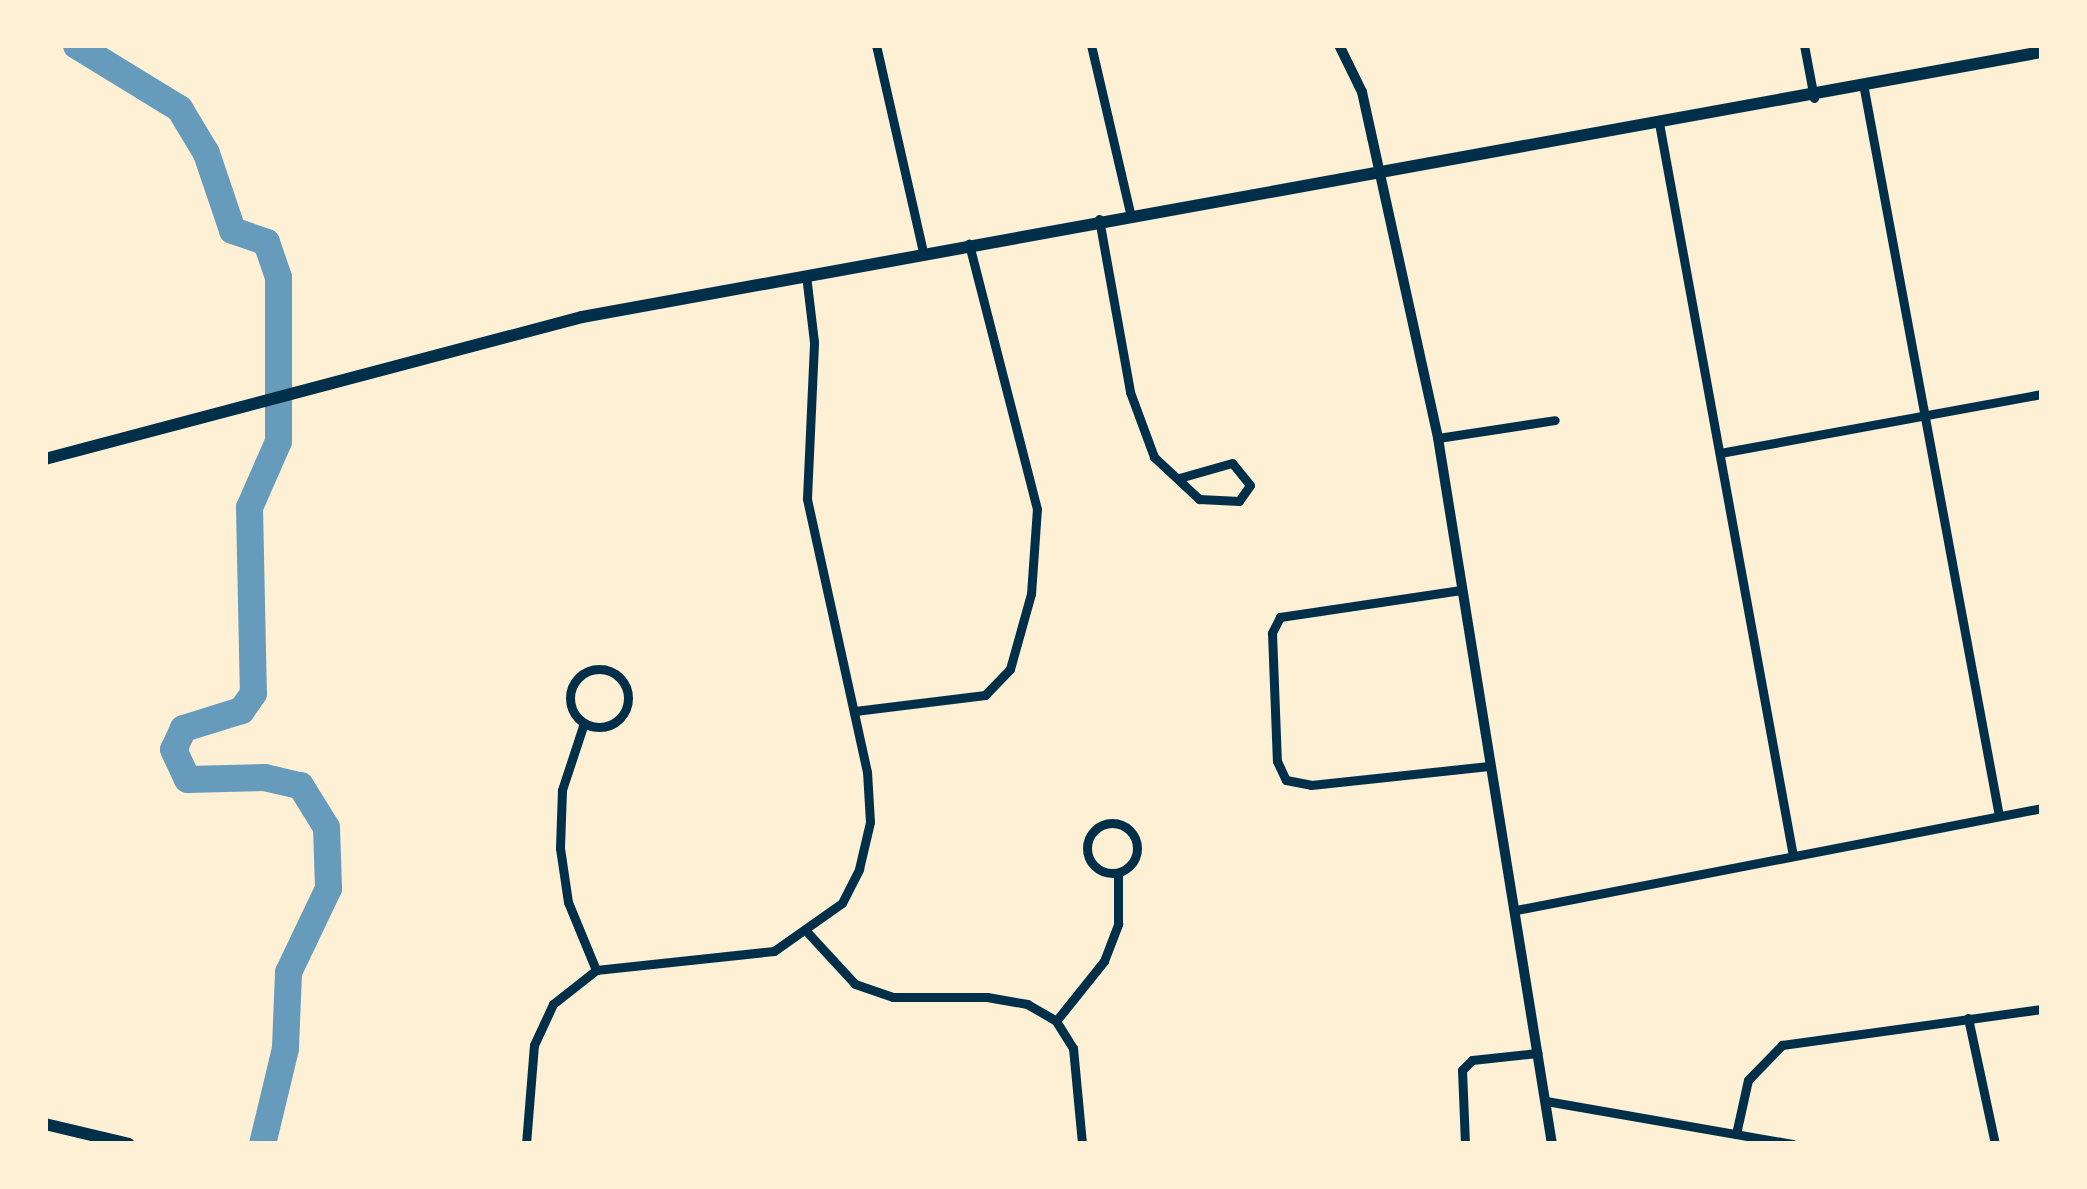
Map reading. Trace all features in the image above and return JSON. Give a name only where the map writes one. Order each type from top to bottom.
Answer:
[{"type":"main road","points":[[45,459],[296,388],[582,317],[1130,213],[1814,98],[2042,52]]},
{"type":"main road","points":[[45,1124],[129,1144]]},
{"type":"street","points":[[876,45],[923,252]]},
{"type":"street","points":[[1091,45],[1130,213]]},
{"type":"street","points":[[1339,45],[1362,92],[1438,437],[1552,1144]]},
{"type":"street","points":[[1804,45],[1814,98]]},
{"type":"street","points":[[1864,88],[1999,816]]},
{"type":"street","points":[[1659,122],[1792,856]]},
{"type":"street","points":[[1099,219],[1139,424],[1154,457],[1179,478],[1188,495],[1220,501],[1245,499],[1250,484],[1232,463],[1179,478]]},
{"type":"street","points":[[855,711],[985,695],[1010,669],[1031,594],[1037,509],[969,244]]},
{"type":"street","points":[[526,1144],[534,1045],[553,1004],[596,970],[774,951],[808,933],[842,903],[870,822],[855,711],[807,498],[814,342],[806,275]]},
{"type":"street","points":[[1720,453],[2042,394]]},
{"type":"street","points":[[1438,437],[1555,420]]},
{"type":"street","points":[[1461,590],[1280,616],[1272,633],[1276,761],[1286,781],[1311,785],[1490,766]]},
{"type":"street","points":[[593,670],[616,675],[627,691],[625,710],[610,725],[584,723],[572,708],[573,686],[593,670]]},
{"type":"street","points":[[584,723],[562,790],[560,848],[568,902],[596,970]]},
{"type":"street","points":[[1516,910],[2042,808]]},
{"type":"street","points":[[1117,824],[1136,840],[1136,859],[1118,873],[1101,871],[1088,856],[1089,838],[1100,826],[1117,824]]},
{"type":"street","points":[[1056,1021],[1104,961],[1118,924],[1118,873]]},
{"type":"street","points":[[808,933],[855,984],[892,997],[1027,1004],[1056,1021],[1073,1048],[1082,1144]]},
{"type":"street","points":[[1736,1134],[1748,1080],[1781,1045],[2042,1009]]},
{"type":"street","points":[[1968,1018],[1995,1144]]},
{"type":"street","points":[[1465,1144],[1462,1070],[1472,1060],[1538,1053]]},
{"type":"street","points":[[1546,1101],[1792,1144]]},
{"type":"waterway","points":[[76,45],[179,108],[206,153],[232,230],[266,242],[278,277],[278,441],[249,507],[253,693],[241,710],[183,728],[173,749],[187,779],[264,777],[300,785],[326,827],[328,888],[288,972],[285,1048],[262,1144]]}]
